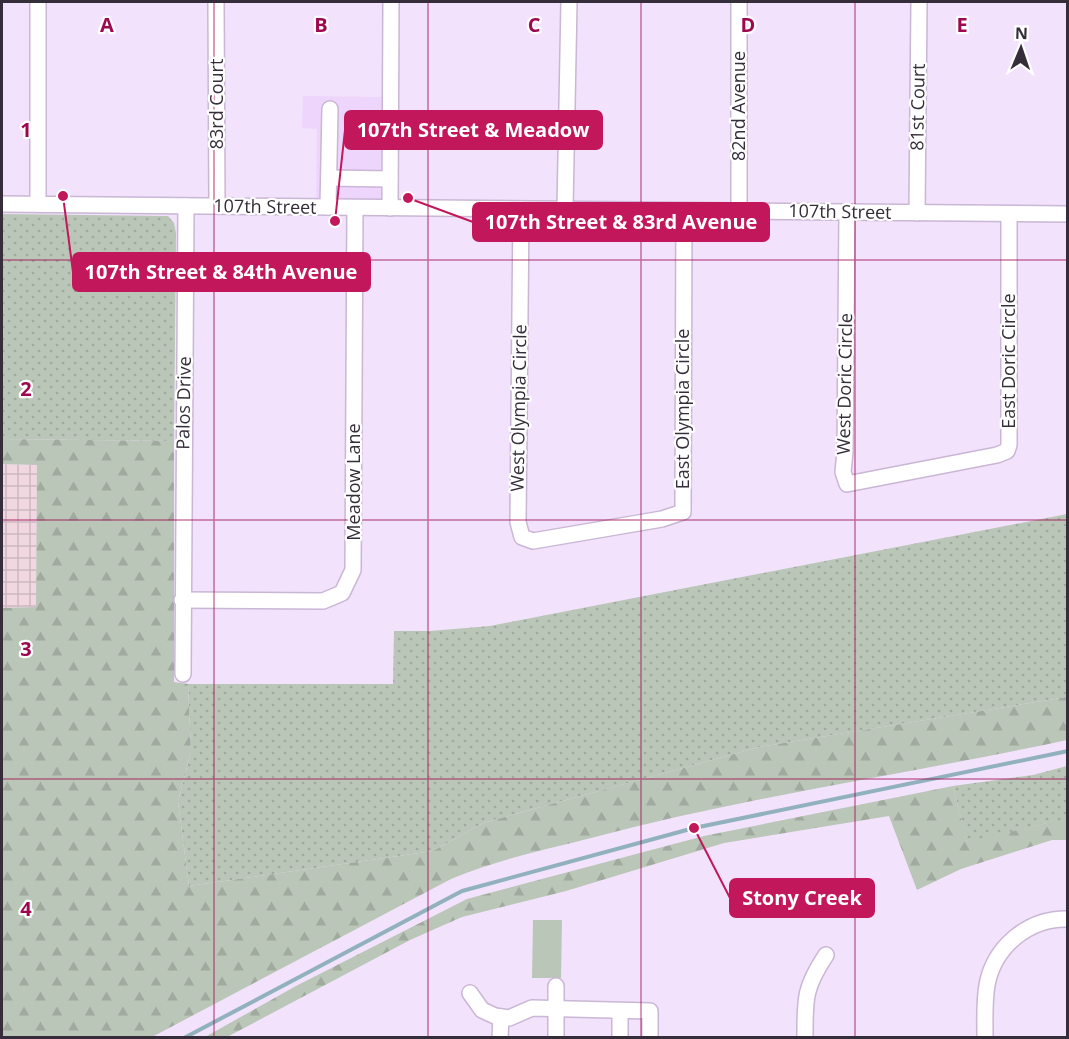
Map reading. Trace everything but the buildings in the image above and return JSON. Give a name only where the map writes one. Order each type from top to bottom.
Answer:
[{"type":"street","points":[[38,204],[39,2]]},
{"type":"street","name":"83rd Court","points":[[216,2],[217,206]]},
{"type":"street","points":[[390,208],[391,2]]},
{"type":"street","points":[[565,209],[569,2]]},
{"type":"street","name":"82nd Avenue","points":[[739,2],[739,211]]},
{"type":"street","name":"81st Court","points":[[917,213],[919,2]]},
{"type":"street","points":[[328,207],[330,109]]},
{"type":"street","points":[[329,178],[390,179]]},
{"type":"street","name":"107th Street","points":[[2,204],[1068,214]]},
{"type":"street","name":"Palos Drive","points":[[183,674],[186,206]]},
{"type":"street","name":"Meadow Lane","points":[[182,600],[324,601],[342,593],[353,570],[355,208]]},
{"type":"street","name":"West Olympia Circle","points":[[521,209],[518,530],[522,537],[533,541],[590,532]]},
{"type":"street","name":"East Olympia Circle","points":[[590,532],[683,512],[684,211]]},
{"type":"street","name":"West Doric Circle","points":[[847,212],[843,472],[847,484],[917,471]]},
{"type":"street","name":"East Doric Circle","points":[[917,471],[997,455],[1006,451],[1009,445],[1009,214]]},
{"type":"street","points":[[985,1038],[987,986],[993,965],[1004,947],[1036,925],[1068,919]]},
{"type":"street","points":[[805,1038],[805,1002],[809,981],[826,955]]},
{"type":"street","points":[[556,986],[556,1038]]},
{"type":"street","points":[[470,993],[482,1010],[509,1018],[532,1008],[556,1011],[650,1011],[650,1038]]},
{"type":"street","points":[[620,1011],[621,1038]]},
{"type":"street","points":[[500,1038],[501,1017]]},
{"type":"shaded area","points":[[303,96],[382,97],[382,202],[316,201],[317,129],[302,128]]},
{"type":"shaded area","points":[[2,464],[37,465],[36,607],[2,608]]},
{"type":"green space","points":[[2,214],[168,216],[174,223],[176,233],[174,441],[2,439]]},
{"type":"green space","points":[[2,439],[174,441],[174,682],[188,684],[191,751],[178,802],[189,886],[433,851],[483,823],[759,747],[1067,697],[1067,740],[709,810],[485,866],[451,879],[152,1037],[2,1037],[2,608],[36,607],[37,465],[2,464]]},
{"type":"green space","points":[[1067,514],[1067,697],[759,747],[483,823],[433,851],[189,886],[178,802],[191,751],[188,684],[393,684],[394,631],[430,631],[490,626]]},
{"type":"green space","points":[[1067,766],[1067,823],[1047,823],[967,843],[953,786],[1033,775]]},
{"type":"green space","points":[[953,786],[967,842],[1047,823],[1067,823],[1067,840],[1052,840],[961,869],[917,890],[889,816],[724,843],[566,891],[462,917],[410,940],[227,1037],[205,1037],[296,986],[467,899],[704,836]]},
{"type":"green space","points":[[533,920],[562,920],[561,978],[532,978]]},
{"type":"waterway","points":[[184,1038],[462,891],[694,828],[1068,751]]},
{"type":"place","name":"107th Street & 84th Avenue","points":[[63,196]]},
{"type":"place","name":"107th Street & 83rd Avenue","points":[[408,198]]},
{"type":"place","name":"107th Street & Meadow","points":[[335,221]]},
{"type":"place","name":"Stony Creek","points":[[694,828]]}]
